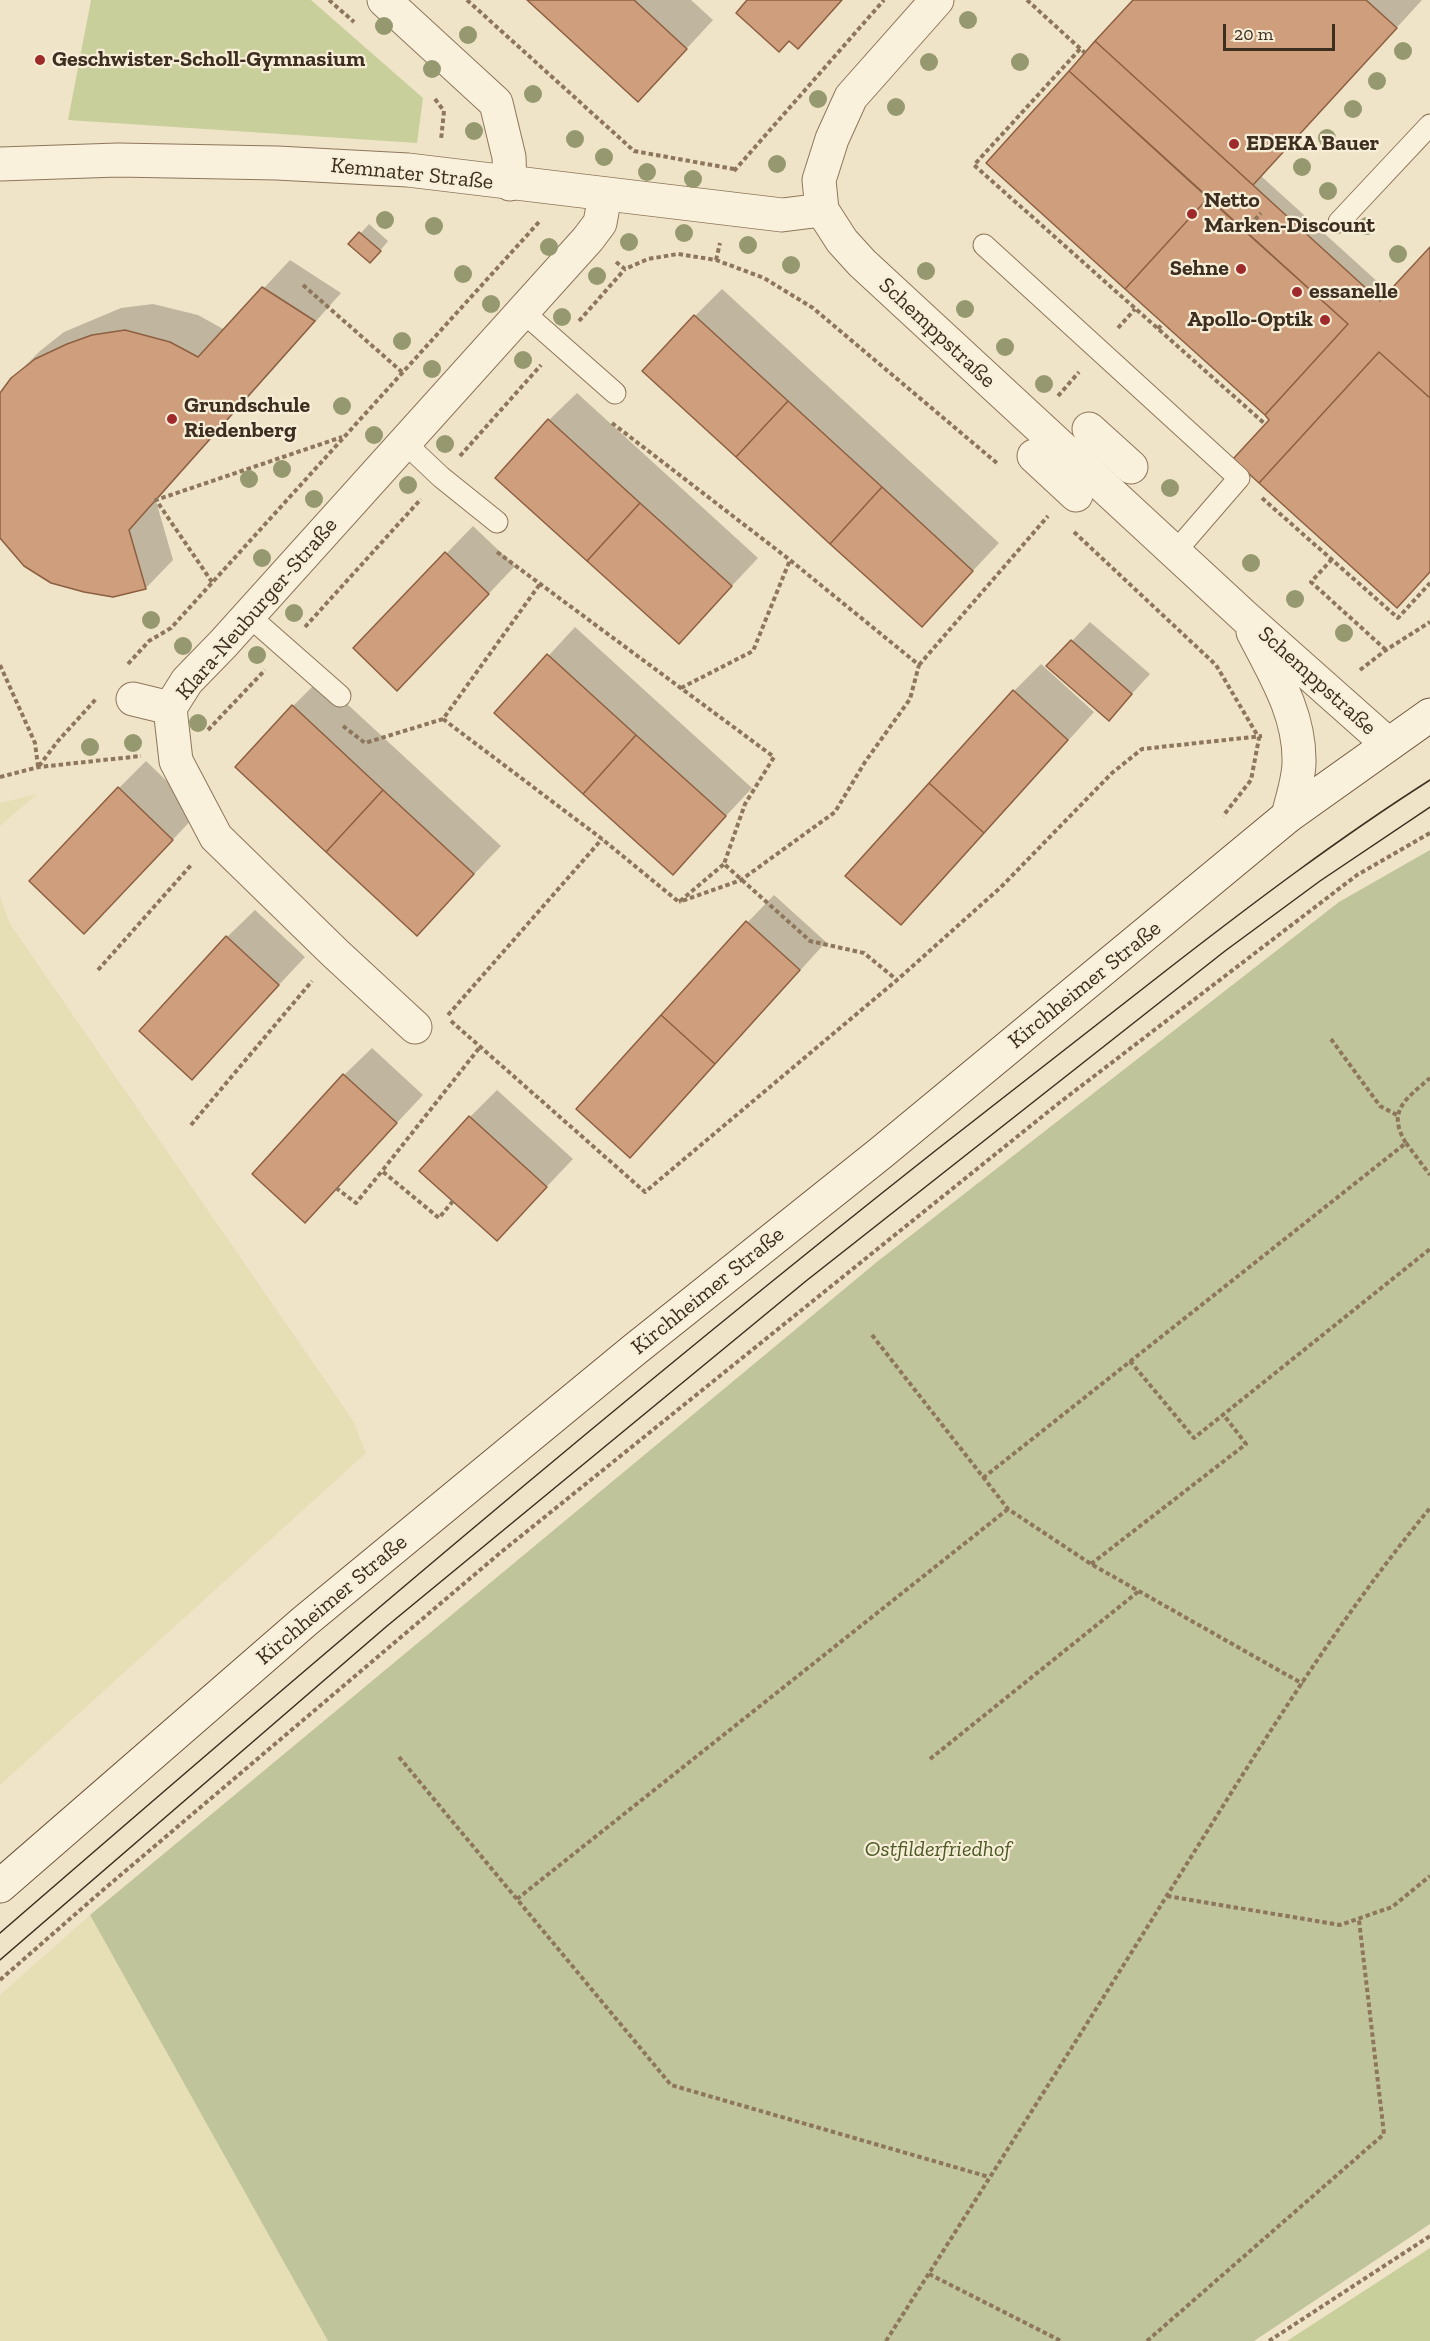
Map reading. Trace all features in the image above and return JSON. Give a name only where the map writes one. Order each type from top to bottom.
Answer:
[{"type":"street","points":[[384,0],[496,103],[509,157],[510,184]]},
{"type":"street","name":"Schemppstraße","points":[[937,0],[851,97],[831,139],[819,180],[822,210],[842,242],[862,263],[1245,617],[1388,744]]},
{"type":"street","name":"Kemnater Straße","points":[[0,164],[118,160],[265,163],[436,173],[510,184],[782,215],[822,210]]},
{"type":"street","name":"Klara-Neuburger-Straße","points":[[415,1027],[216,837],[176,761],[170,708],[187,681],[249,616],[588,239],[600,223],[605,195]]},
{"type":"street","points":[[1089,429],[1131,467]]},
{"type":"street","points":[[1020,464],[1063,503]]},
{"type":"street","name":"Schemppstraße","points":[[1245,617],[1285,694],[1295,720],[1300,763],[1288,816]]},
{"type":"street","points":[[133,699],[170,708]]},
{"type":"street","name":"Kirchheimer Straße","points":[[0,1886],[314,1613],[634,1350],[891,1145],[1288,816],[1430,715]]},
{"type":"lane","points":[[1339,222],[1430,125]]},
{"type":"lane","points":[[984,245],[1239,478],[1175,552]]},
{"type":"lane","points":[[522,311],[615,393]]},
{"type":"lane","points":[[405,443],[441,477],[497,522]]},
{"type":"lane","points":[[249,616],[340,696]]},
{"type":"path","points":[[329,0],[354,23]]},
{"type":"path","points":[[469,1],[634,151],[734,169],[884,0]]},
{"type":"path","points":[[1027,0],[1085,53]]},
{"type":"path","points":[[1080,48],[974,165],[1265,424]]},
{"type":"path","points":[[430,92],[444,111],[436,173]]},
{"type":"path","points":[[1245,231],[1261,213]]},
{"type":"path","points":[[127,665],[149,642],[171,628],[540,221]]},
{"type":"path","points":[[588,239],[625,269]]},
{"type":"path","points":[[0,777],[39,767],[139,756],[175,748],[200,739],[441,477],[625,269],[648,258],[678,254],[717,260],[764,278],[813,308],[1020,464]]},
{"type":"path","points":[[303,285],[402,372]]},
{"type":"path","points":[[1158,329],[1163,323]]},
{"type":"path","points":[[1034,423],[1098,350]]},
{"type":"path","points":[[539,367],[549,374]]},
{"type":"path","points":[[604,417],[790,560],[919,665]]},
{"type":"path","points":[[213,582],[156,500],[343,437]]},
{"type":"path","points":[[1239,478],[1398,618],[1430,583]]},
{"type":"path","points":[[679,902],[741,880],[835,812],[865,762],[910,699],[919,665],[1063,503]]},
{"type":"path","points":[[1068,526],[1216,665],[1259,738],[1251,780],[1223,816]]},
{"type":"path","points":[[495,551],[774,757],[745,804],[724,864],[679,902]]},
{"type":"path","points":[[1332,559],[1311,582],[1386,650]]},
{"type":"path","points":[[680,688],[753,651],[790,560]]},
{"type":"path","points":[[337,722],[365,743],[443,719],[540,584]]},
{"type":"path","points":[[0,665],[35,743],[39,767]]},
{"type":"path","points":[[39,767],[58,741],[97,698]]},
{"type":"path","points":[[443,719],[602,839],[679,902]]},
{"type":"path","points":[[602,839],[446,1017],[645,1192],[897,980],[1001,888],[1112,774],[1142,749],[1259,738]]},
{"type":"path","points":[[0,1980],[102,1890],[500,1553],[1059,1103],[1356,875],[1430,833]]},
{"type":"path","points":[[98,970],[216,837]]},
{"type":"path","points":[[724,864],[810,941],[864,953],[897,980]]},
{"type":"path","points":[[191,1125],[335,953]]},
{"type":"path","points":[[1331,1040],[1380,1106],[1397,1115]]},
{"type":"path","points":[[336,1188],[356,1203],[480,1047]]},
{"type":"path","points":[[1430,1078],[1408,1098],[1397,1115],[1397,1129],[1430,1175]]},
{"type":"path","points":[[983,1478],[1406,1143]]},
{"type":"path","points":[[382,1171],[439,1218],[453,1201]]},
{"type":"path","points":[[1130,1361],[1194,1438],[1430,1249]]},
{"type":"path","points":[[872,1335],[1008,1509],[1091,1564],[1303,1684]]},
{"type":"path","points":[[1091,1564],[1246,1444],[1223,1414]]},
{"type":"path","points":[[886,2341],[1238,1780],[1361,1598],[1430,1508]]},
{"type":"path","points":[[517,1899],[1008,1509]]},
{"type":"path","points":[[930,1759],[1139,1591]]},
{"type":"path","points":[[399,1757],[671,2085],[989,2177]]},
{"type":"path","points":[[1167,1896],[1340,1925],[1392,1907],[1430,1876]]},
{"type":"path","points":[[1147,2341],[1384,2134],[1359,1920]]},
{"type":"path","points":[[1269,2341],[1430,2236]]},
{"type":"path","points":[[929,2274],[1060,2341]]},
{"type":"shaded area","points":[[37,794],[0,826],[0,803]]},
{"type":"shaded area","points":[[0,896],[10,924],[352,1419],[366,1453],[0,1785]]},
{"type":"shaded area","points":[[90,1915],[328,2341],[0,2341],[0,1995]]},
{"type":"green space","points":[[91,0],[311,0],[423,98],[417,143],[68,120]]},
{"type":"green space","name":"Ostfilderfriedhof","points":[[1430,850],[1430,2224],[1254,2341],[328,2341],[90,1915],[878,1261],[1339,902]]},
{"type":"green space","points":[[1430,2248],[1430,2341],[1287,2341]]},
{"type":"building","points":[[527,0],[634,0],[687,49],[638,102]]},
{"type":"building","points":[[747,0],[842,0],[798,49],[789,41],[779,52],[736,13]]},
{"type":"building","points":[[1133,0],[1366,0],[1397,28],[1253,185],[1095,41]]},
{"type":"building","points":[[1095,41],[1380,301],[1430,247],[1430,398],[1379,352],[1259,483],[1233,459],[1269,420],[1265,415],[1348,324],[1069,71]]},
{"type":"building","points":[[1069,71],[1208,198],[1125,289],[986,163]]},
{"type":"building","points":[[1208,198],[1348,324],[1265,415],[1125,289]]},
{"type":"building","points":[[359,232],[381,251],[370,263],[348,244]]},
{"type":"building","points":[[262,287],[315,321],[129,530],[146,589],[113,597],[84,592],[51,583],[24,566],[0,538],[0,393],[11,378],[35,359],[67,344],[92,335],[125,330],[170,342],[198,357]]},
{"type":"building","points":[[694,315],[788,401],[736,457],[642,371]]},
{"type":"building","points":[[1379,352],[1430,398],[1430,572],[1397,608],[1259,483]]},
{"type":"building","points":[[788,401],[882,487],[830,544],[736,457]]},
{"type":"building","points":[[548,419],[640,503],[587,561],[495,478]]},
{"type":"building","points":[[882,487],[973,571],[922,627],[830,544]]},
{"type":"building","points":[[640,503],[732,586],[679,644],[587,561]]},
{"type":"building","points":[[445,552],[489,594],[397,691],[353,648]]},
{"type":"building","points":[[1071,640],[1132,694],[1109,721],[1046,666]]},
{"type":"building","points":[[547,654],[636,735],[583,794],[494,713]]},
{"type":"building","points":[[1013,690],[1068,740],[984,833],[929,783]]},
{"type":"building","points":[[292,705],[383,790],[326,852],[235,767]]},
{"type":"building","points":[[636,735],[726,816],[673,875],[583,794]]},
{"type":"building","points":[[929,783],[984,833],[901,925],[845,876]]},
{"type":"building","points":[[118,787],[173,840],[84,934],[29,881]]},
{"type":"building","points":[[383,790],[474,874],[417,936],[326,852]]},
{"type":"building","points":[[746,921],[800,970],[715,1064],[661,1015]]},
{"type":"building","points":[[226,936],[279,985],[192,1080],[139,1031]]},
{"type":"building","points":[[661,1015],[715,1064],[630,1158],[576,1109]]},
{"type":"building","points":[[343,1074],[397,1123],[305,1223],[252,1174]]},
{"type":"building","points":[[469,1116],[547,1187],[497,1241],[419,1171]]},
{"type":"tram line","points":[[0,1933],[463,1537],[816,1246],[993,1105],[1232,920],[1330,848],[1430,780]]},
{"type":"tram line","points":[[0,1960],[387,1626],[806,1281],[1225,951],[1320,881],[1430,807]]},
{"type":"place","name":"Geschwister-Scholl-Gymnasium","points":[[40,60]]},
{"type":"place","name":"EDEKA Bauer","points":[[1234,144]]},
{"type":"place","name":"Netto Marken-Discount","points":[[1192,214]]},
{"type":"place","name":"Sehne","points":[[1241,269]]},
{"type":"place","name":"essanelle","points":[[1297,292]]},
{"type":"place","name":"Apollo-Optik","points":[[1325,320]]},
{"type":"place","name":"Grundschule Riedenberg","points":[[172,419]]}]
